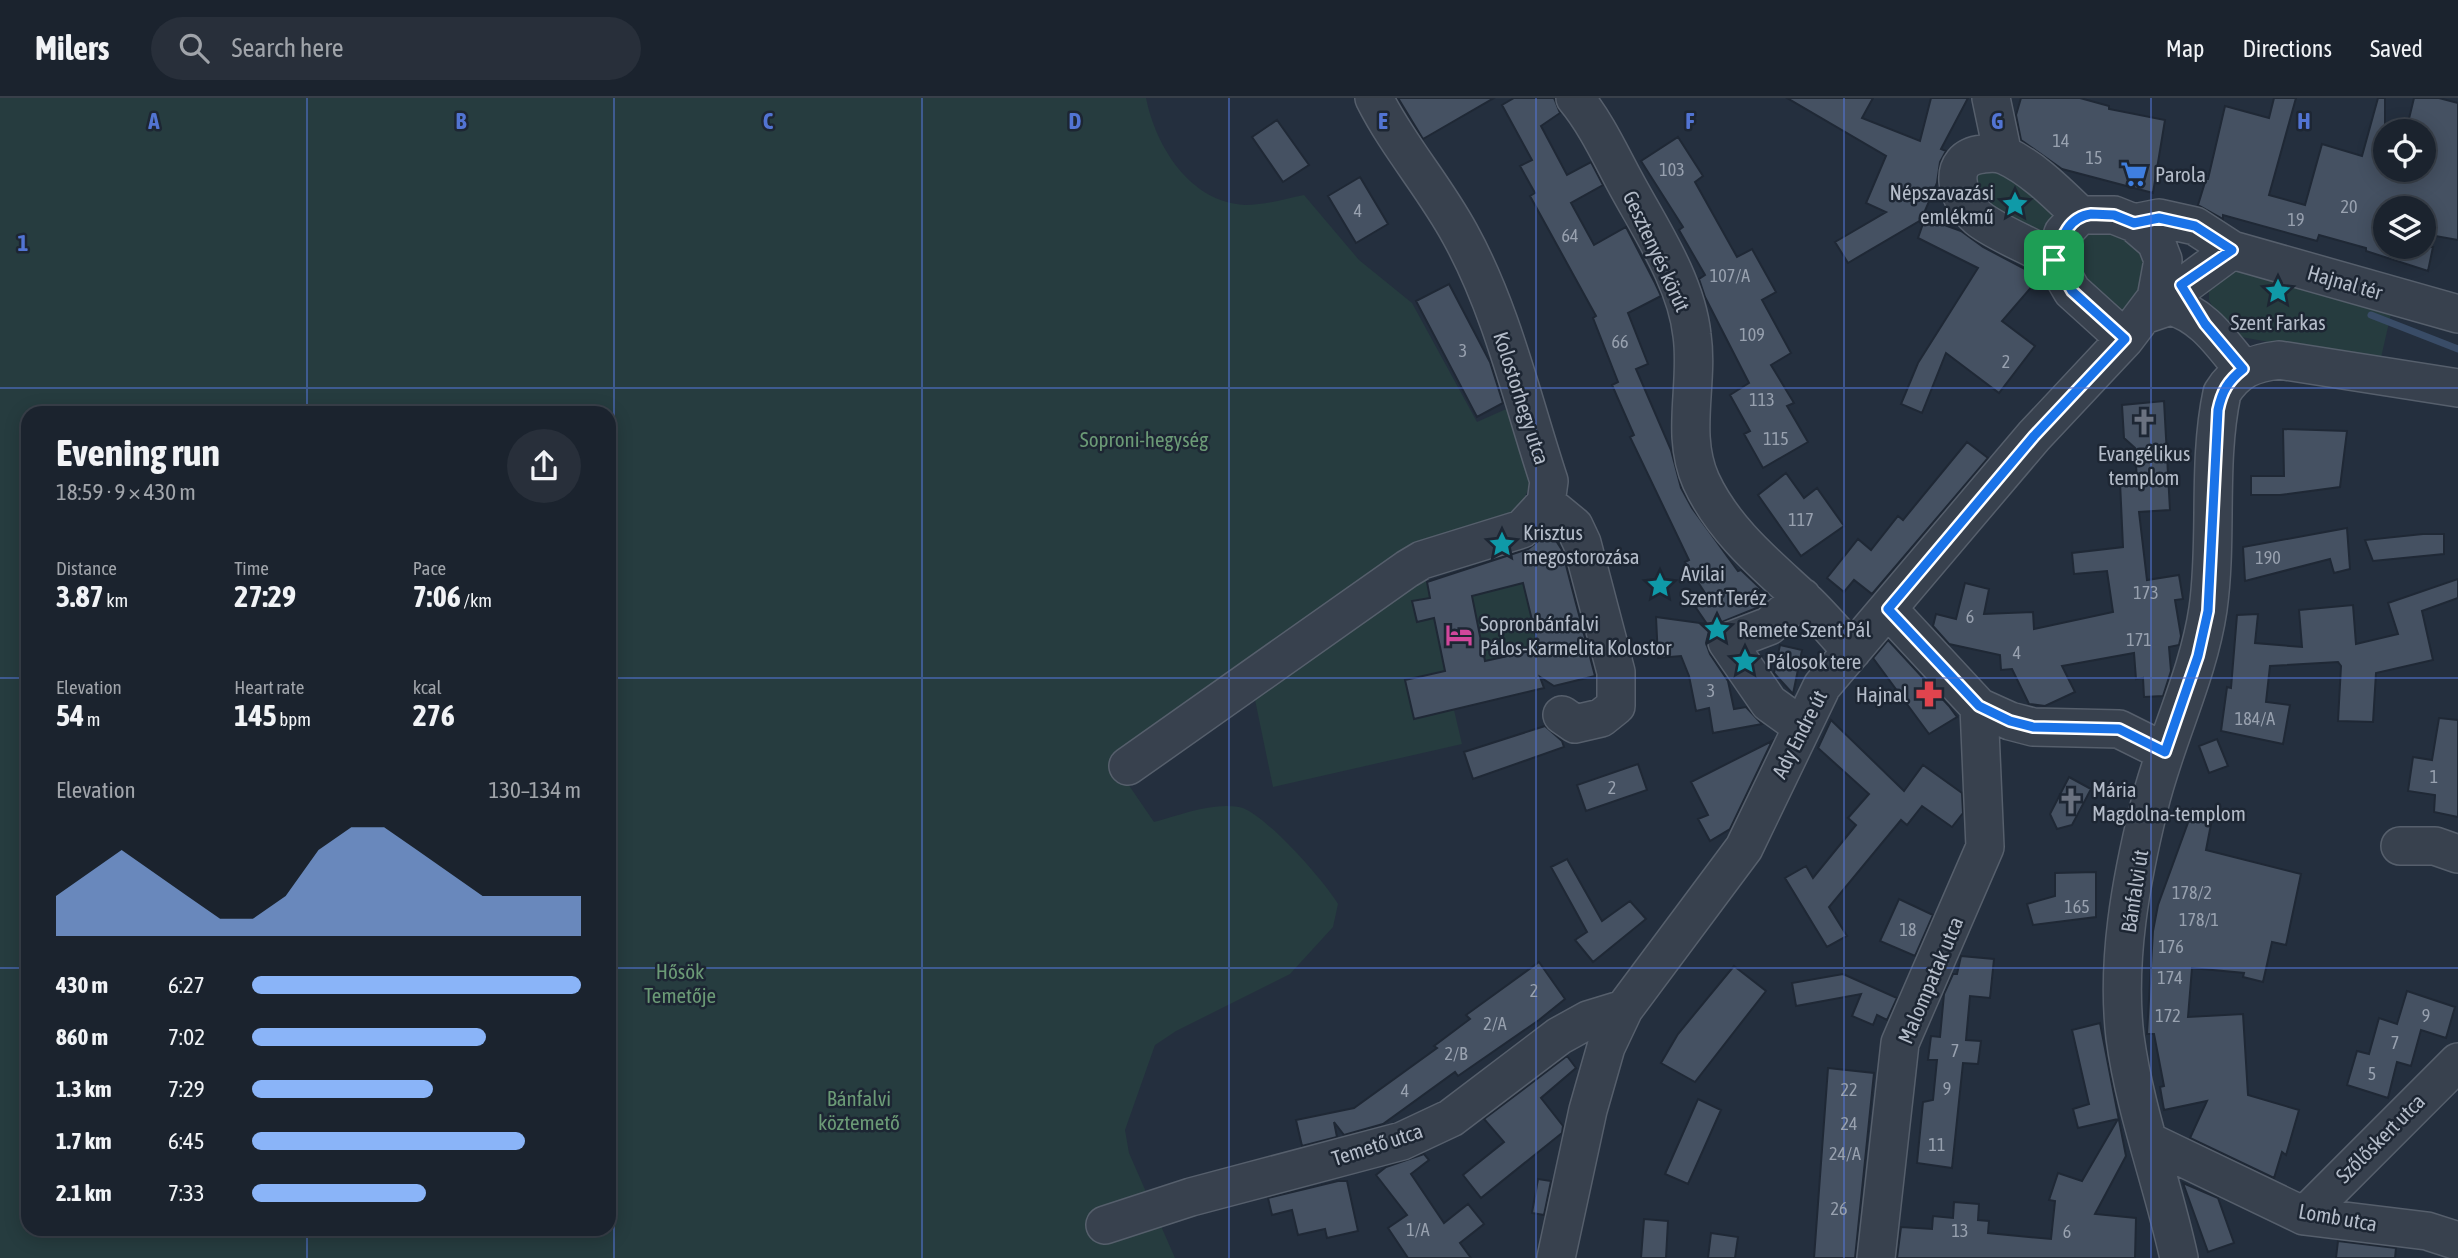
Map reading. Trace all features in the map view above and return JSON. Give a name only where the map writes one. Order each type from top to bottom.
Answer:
[{"type":"street","name":"Kolostorhegy utca","points":[[1374,98],[1390,129],[1461,234],[1490,301],[1549,481],[1546,503]]},
{"type":"street","name":"Gesztenyés körút","points":[[1575,98],[1602,139],[1656,239],[1679,290],[1692,334],[1689,443],[1701,481],[1738,537],[1781,581],[1802,597],[1852,651]]},
{"type":"street","points":[[1991,98],[2003,155]]},
{"type":"street","points":[[2054,260],[2063,233],[2080,215],[2050,186],[2003,155],[1977,155],[1966,160],[1958,170],[1962,199],[1979,219],[2054,260],[2072,291],[2135,327]]},
{"type":"street","name":"Hajnal tér","points":[[2080,215],[2114,215],[2158,253]]},
{"type":"street","name":"Hajnal tér","points":[[2158,253],[2159,218],[2195,226],[2232,250],[2458,314]]},
{"type":"street","points":[[2158,253],[2232,250]]},
{"type":"street","points":[[2135,327],[2158,253]]},
{"type":"street","points":[[2158,253],[2205,324],[2243,369],[2262,362],[2302,362],[2458,388]]},
{"type":"street","points":[[2135,327],[2170,306],[2205,324]]},
{"type":"street","name":"Ady Endre út","points":[[1556,1258],[1606,1047],[1624,1009],[1744,848],[1822,686],[2034,436],[2135,327]]},
{"type":"street","name":"Bánfalvi út","points":[[2179,1258],[2148,1141],[2125,1036],[2124,971],[2129,903],[2138,856],[2165,752],[2198,656],[2208,611],[2218,410],[2222,393],[2230,379],[2243,369]]},
{"type":"street","points":[[1128,766],[1407,569],[1422,560],[1522,529],[1546,503],[1574,526],[1582,544],[1616,672],[1616,706],[1601,718],[1575,724],[1562,715]]},
{"type":"street","points":[[1801,726],[1769,703],[1727,642],[1769,626],[1802,597]]},
{"type":"street","points":[[1888,609],[1979,706],[2010,721],[2033,727],[2119,729],[2165,752]]},
{"type":"street","name":"Malompatak utca","points":[[1876,1258],[1900,1043],[1985,847],[1979,706]]},
{"type":"street","points":[[2400,846],[2435,846],[2458,853]]},
{"type":"street","name":"Temető utca","points":[[1105,1225],[1191,1197],[1402,1141],[1451,1118],[1559,1036],[1588,1020],[1624,1009]]},
{"type":"street","name":"Szőlőskert utca","points":[[2304,1216],[2442,1098],[2458,1062]]},
{"type":"street","name":"Lomb utca","points":[[2148,1141],[2304,1216],[2427,1231],[2458,1241]]},
{"type":"green space","name":"Soproni-hegység","points":[[0,98],[1146,98],[1151,117],[1167,153],[1192,183],[1208,194],[1225,202],[1245,205],[1304,195],[1359,260],[1412,303],[1477,422],[1513,406],[1527,450],[1530,476],[1528,489],[1512,516],[1115,765],[1154,822],[1218,806],[1239,807],[1250,811],[1293,849],[1338,904],[1333,927],[1290,974],[1176,1031],[1155,1045],[1125,1130],[1129,1153],[1175,1258],[0,1258]]},
{"type":"green space","points":[[1974,149],[2070,203],[2050,251],[1977,211]]},
{"type":"green space","points":[[2073,205],[2160,253],[2122,322],[2103,315],[2056,229]]},
{"type":"green space","points":[[2230,269],[2393,305],[2380,362],[2236,336],[2209,300],[2209,288]]},
{"type":"green space","points":[[1424,570],[1430,598],[1412,602],[1417,622],[1434,618],[1445,671],[1405,681],[1414,719],[1454,710],[1462,744],[1273,787],[1253,690]]},
{"type":"green space","points":[[1523,583],[1539,649],[1485,661],[1472,596]]},
{"type":"building","points":[[1398,98],[1494,98],[1423,139]]},
{"type":"building","points":[[1514,98],[1554,98],[1560,113],[1541,126],[1567,175],[1591,162],[1603,185],[1571,203],[1594,245],[1626,227],[1661,296],[1628,313],[1648,364],[1636,369],[1671,450],[1681,488],[1692,508],[1738,571],[1741,570],[1761,589],[1751,595],[1759,607],[1719,623],[1709,631],[1706,643],[1728,681],[1734,709],[1746,707],[1762,724],[1713,733],[1709,708],[1696,711],[1689,676],[1681,656],[1658,658],[1656,617],[1707,624],[1692,602],[1705,593],[1685,562],[1689,560],[1630,437],[1634,435],[1612,385],[1618,382],[1593,318],[1596,316],[1530,196],[1535,193],[1520,166],[1532,160],[1502,105]]},
{"type":"building","points":[[1787,98],[1873,98],[1862,118],[1920,141],[1931,98],[1968,98],[1941,149],[1946,151],[1940,162],[1937,183],[1921,220],[1848,263],[1835,242],[1886,212],[1866,203],[1886,156]]},
{"type":"building","points":[[2021,98],[2080,98],[2109,106],[2109,109],[2165,120],[2153,193],[2062,169],[2021,140],[2016,115]]},
{"type":"building","points":[[2274,98],[2296,98],[2269,195],[2305,205],[2322,144],[2362,156],[2378,98],[2385,98],[2385,119],[2373,119],[2373,182],[2436,182],[2436,119],[2409,119],[2414,98],[2439,98],[2458,103],[2458,240],[2436,236],[2436,196],[2373,196],[2373,253],[2366,251],[2366,248],[2319,235],[2317,241],[2223,215],[2223,219],[2198,205],[2208,179],[2225,106],[2269,118]]},
{"type":"building","points":[[1277,120],[1309,165],[1283,182],[1252,137]]},
{"type":"building","points":[[1678,137],[1703,176],[1695,182],[1737,257],[1752,249],[1776,292],[1762,300],[1791,353],[1771,365],[1794,403],[1787,406],[1808,442],[1763,468],[1744,434],[1750,431],[1730,395],[1749,383],[1705,297],[1699,279],[1705,275],[1679,230],[1683,227],[1641,161]]},
{"type":"building","points":[[1360,177],[1388,224],[1356,243],[1328,196]]},
{"type":"building","points":[[1925,218],[1961,231],[1983,247],[2040,277],[2002,321],[2035,346],[1999,393],[1946,353],[1922,413],[1901,404],[1918,363],[1978,268],[1918,238]]},
{"type":"building","points":[[2391,259],[2430,259],[2428,271]]},
{"type":"building","points":[[1449,284],[1490,362],[1503,403],[1477,417],[1416,301]]},
{"type":"building","points":[[2164,401],[2170,510],[2139,512],[2147,580],[2179,575],[2183,599],[2175,600],[2181,636],[2179,645],[2169,647],[2171,671],[2163,696],[2144,697],[2143,678],[2136,679],[2134,653],[2062,666],[2075,692],[2045,706],[2029,704],[2012,669],[2001,670],[2000,655],[1949,644],[1933,626],[1936,614],[1956,619],[1965,583],[1989,589],[1984,614],[2033,612],[2034,629],[2113,612],[2107,571],[2074,574],[2072,553],[2123,547],[2120,482],[2137,481],[2135,448],[2124,438],[2122,405]]},
{"type":"building","points":[[2283,429],[2347,431],[2340,487],[2280,495],[2251,495],[2251,476],[2284,476]]},
{"type":"building","points":[[1967,442],[1988,458],[1872,594],[1854,580],[1844,592],[1827,578],[1858,539],[1871,550],[1898,516],[1903,520]]},
{"type":"building","points":[[1786,473],[1804,498],[1817,488],[1844,526],[1801,556],[1758,495]]},
{"type":"building","points":[[2347,528],[2350,569],[2334,573],[2330,559],[2245,581],[2243,547]]},
{"type":"building","points":[[2444,534],[2444,554],[2373,561],[2365,540]]},
{"type":"building","name":"Sopronbánfalvi Pálos-Karmelita Kolostor","points":[[1553,536],[1562,550],[1595,676],[1554,686],[1540,677],[1544,688],[1414,719],[1405,680],[1445,671],[1434,618],[1417,622],[1412,601],[1430,598],[1427,582],[1528,549],[1541,539]],"holes":[[[1523,583],[1539,649],[1485,661],[1472,596]]]},
{"type":"building","points":[[2458,579],[2458,598],[2422,611],[2433,660],[2376,673],[2373,722],[2338,721],[2341,666],[2338,662],[2270,666],[2266,702],[2290,705],[2283,744],[2221,731],[2227,687],[2231,688],[2237,615],[2258,614],[2255,643],[2302,647],[2299,610],[2353,605],[2356,644],[2398,634],[2388,603]]},
{"type":"building","points":[[1888,640],[1957,717],[1929,734],[1873,658]]},
{"type":"building","points":[[1780,645],[1802,650],[1793,694],[1774,673]]},
{"type":"building","points":[[2439,718],[2458,720],[2458,817],[2434,812],[2435,795],[2408,791],[2413,757],[2432,760]]},
{"type":"building","points":[[1831,720],[1904,791],[1923,765],[1962,793],[1963,813],[1952,827],[1922,806],[1907,825],[1901,820],[1829,907],[1847,936],[1827,947],[1785,878],[1806,866],[1813,878],[1856,825],[1848,818],[1869,794],[1818,748]]},
{"type":"building","points":[[1545,726],[1562,741],[1564,747],[1473,779],[1464,752]]},
{"type":"building","points":[[2217,739],[2228,766],[2209,773],[2199,746]]},
{"type":"building","points":[[1772,741],[1730,829],[1710,841],[1698,819],[1708,815],[1691,782]]},
{"type":"building","points":[[1638,764],[1647,790],[1586,811],[1577,785]]},
{"type":"building","name":"Mária Magdolna-templom","points":[[2069,777],[2091,789],[2072,825],[2057,829],[2050,814]]},
{"type":"building","points":[[2193,809],[2212,819],[2206,850],[2301,874],[2286,945],[2272,942],[2263,982],[2243,977],[2244,973],[2192,968],[2188,1017],[2243,1014],[2248,1095],[2299,1110],[2286,1155],[2282,1152],[2274,1178],[2190,1138],[2207,1101],[2164,1110],[2160,1087],[2164,1086],[2154,1034],[2147,1034],[2153,931],[2158,905]]},
{"type":"building","points":[[1567,859],[1602,921],[1630,901],[1646,919],[1593,962],[1575,940],[1587,932],[1551,867]]},
{"type":"building","points":[[2096,872],[2096,917],[2033,925],[2027,904],[2055,896],[2055,873]]},
{"type":"building","points":[[1899,899],[1933,915],[1915,956],[1880,941]]},
{"type":"building","points":[[1961,956],[1994,959],[1990,998],[1970,996],[1966,1040],[1981,1041],[1978,1064],[1963,1063],[1952,1168],[1917,1163],[1923,1102],[1933,1100],[1937,1060],[1928,1060],[1931,1036],[1940,1037],[1944,994],[1953,974],[1957,974]]},
{"type":"building","points":[[1539,962],[1565,999],[1539,1020],[1458,1076],[1455,1072],[1383,1124],[1344,1135],[1334,1122],[1337,1137],[1302,1146],[1296,1120],[1354,1108],[1437,1048],[1434,1046],[1470,1019],[1466,1015]]},
{"type":"building","points":[[1734,966],[1766,991],[1695,1082],[1661,1063],[1678,1034]]},
{"type":"building","points":[[1843,974],[1897,998],[1887,1020],[1877,1015],[1873,1025],[1852,1016],[1861,994],[1796,1006],[1792,983]]},
{"type":"building","points":[[2407,991],[2455,1007],[2446,1038],[2421,1030],[2411,1066],[2397,1062],[2388,1098],[2347,1085],[2357,1051],[2369,1054],[2379,1018],[2397,1024]]},
{"type":"building","points":[[2100,1023],[2126,1156],[2095,1214],[2136,1218],[2135,1258],[1897,1258],[1901,1227],[1932,1229],[1933,1216],[1953,1218],[1954,1202],[1979,1204],[1978,1220],[1989,1221],[1988,1233],[2051,1239],[2055,1201],[2049,1200],[2058,1173],[2082,1181],[2118,1119],[2078,1128],[2073,1109],[2089,1104],[2072,1030]]},
{"type":"building","points":[[1567,1056],[1576,1068],[1541,1098],[1563,1126],[1562,1133],[1481,1198],[1463,1175],[1504,1142],[1484,1119]]},
{"type":"building","points":[[1828,1068],[1874,1073],[1855,1258],[1814,1258]]},
{"type":"building","points":[[1698,1099],[1721,1110],[1688,1184],[1665,1174]]},
{"type":"building","points":[[1424,1154],[1429,1160],[1411,1174],[1444,1223],[1468,1204],[1484,1224],[1460,1243],[1471,1258],[1408,1258],[1388,1228],[1407,1215],[1376,1175],[1386,1167]]},
{"type":"building","points":[[1538,1179],[1551,1181],[1544,1215],[1532,1213]]},
{"type":"building","points":[[1347,1181],[1358,1231],[1327,1238],[1325,1229],[1298,1235],[1292,1210],[1272,1215],[1268,1198]]},
{"type":"building","points":[[2183,1183],[2218,1198],[2234,1243],[2208,1252]]},
{"type":"building","points":[[1644,1219],[1668,1221],[1666,1258],[1641,1258]]},
{"type":"building","points":[[1711,1233],[1738,1237],[1735,1258],[1708,1258]]},
{"type":"building","points":[[2338,1241],[2396,1248],[2395,1258],[2336,1258]]},
{"type":"waterway","points":[[2371,315],[2458,349]]},
{"type":"place","name":"Parola","points":[[2134,174]]},
{"type":"place","name":"Népszavazási emlékmű","points":[[2015,204]]},
{"type":"place","name":"Szent Farkas","points":[[2278,291]]},
{"type":"place","name":"Evangélikus templom","points":[[2144,422]]},
{"type":"place","name":"Krisztus megostorozása","points":[[1502,544]]},
{"type":"place","name":"Avilai Szent Teréz","points":[[1660,585]]},
{"type":"place","name":"Remete Szent Pál","points":[[1717,629]]},
{"type":"place","name":"Sopronbánfalvi Pálos-Karmelita Kolostor","points":[[1459,635]]},
{"type":"place","name":"Pálosok tere","points":[[1745,661]]},
{"type":"place","name":"Hajnal","points":[[1929,694]]},
{"type":"place","name":"Mária Magdolna-templom","points":[[2071,801]]},
{"type":"route","points":[[2091,214],[2114,215],[2134,223],[2159,218],[2195,226],[2232,250],[2181,285],[2205,324],[2243,369],[2230,379],[2222,393],[2218,410],[2208,611],[2198,656],[2165,752],[2119,729],[2102,726],[2033,727],[2010,721],[1979,706],[1888,609],[2034,436],[2125,339],[2072,291],[2054,260],[2063,233],[2080,215],[2091,214]]},
{"type":"park label","name":"Hősök Temetője","points":[[680,983]]},
{"type":"park label","name":"Bánfalvi köztemető","points":[[859,1110]]}]
